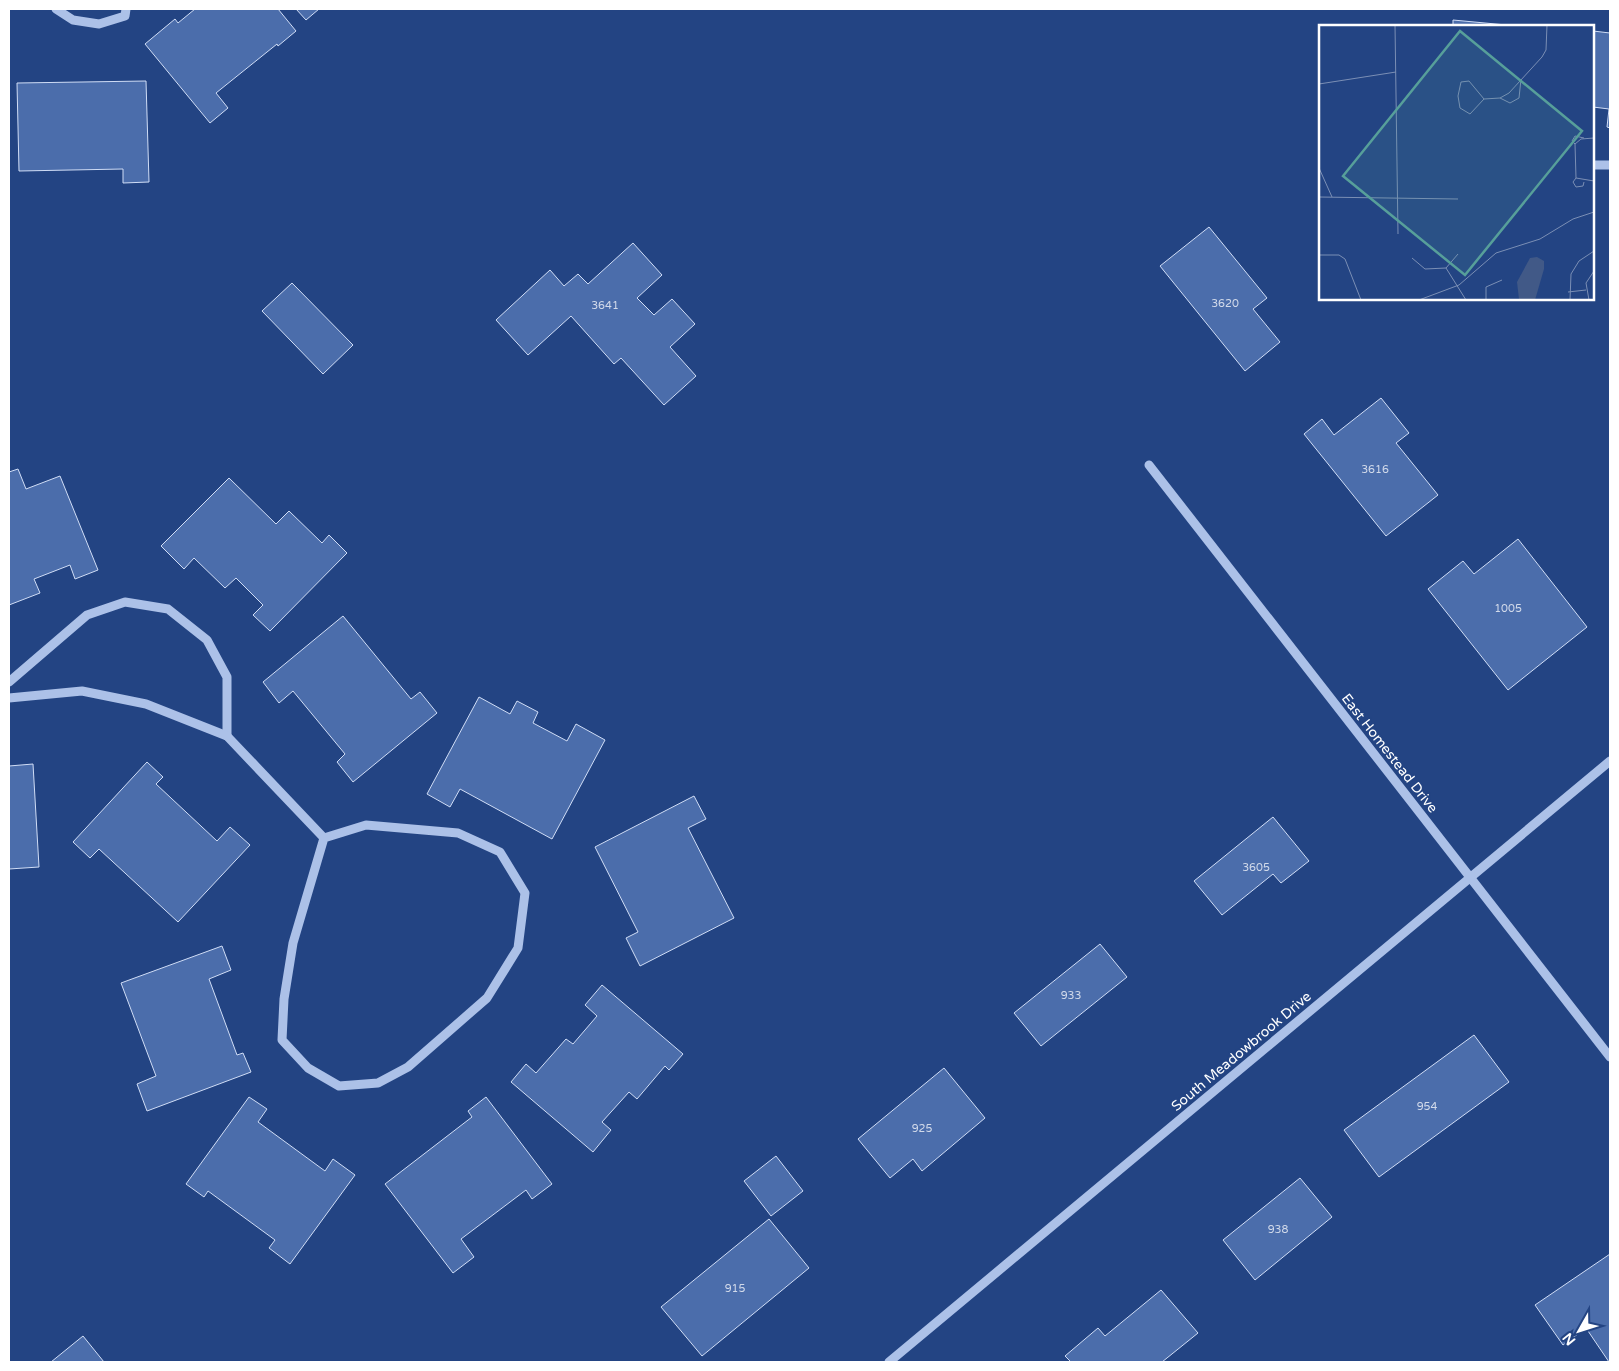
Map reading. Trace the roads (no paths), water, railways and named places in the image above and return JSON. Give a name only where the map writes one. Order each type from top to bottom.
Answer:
[{"type":"street","points":[[56,9],[73,20],[99,24],[125,16],[126,9]]},
{"type":"street","points":[[1594,164],[1610,165]]},
{"type":"street","name":"East Homestead Drive","points":[[1149,465],[1610,1057]]},
{"type":"street","points":[[9,682],[87,614],[125,602],[168,609],[208,640],[226,676],[228,736]]},
{"type":"street","points":[[9,698],[82,691],[146,704],[228,736],[324,838]]},
{"type":"street","name":"South Meadowbrook Drive","points":[[889,1362],[1610,761]]},
{"type":"street","points":[[366,826],[458,833],[500,852],[525,893],[518,948],[486,998],[408,1067],[378,1083],[338,1086],[308,1068],[282,1040],[284,999],[294,942],[324,838],[366,826]]}]
